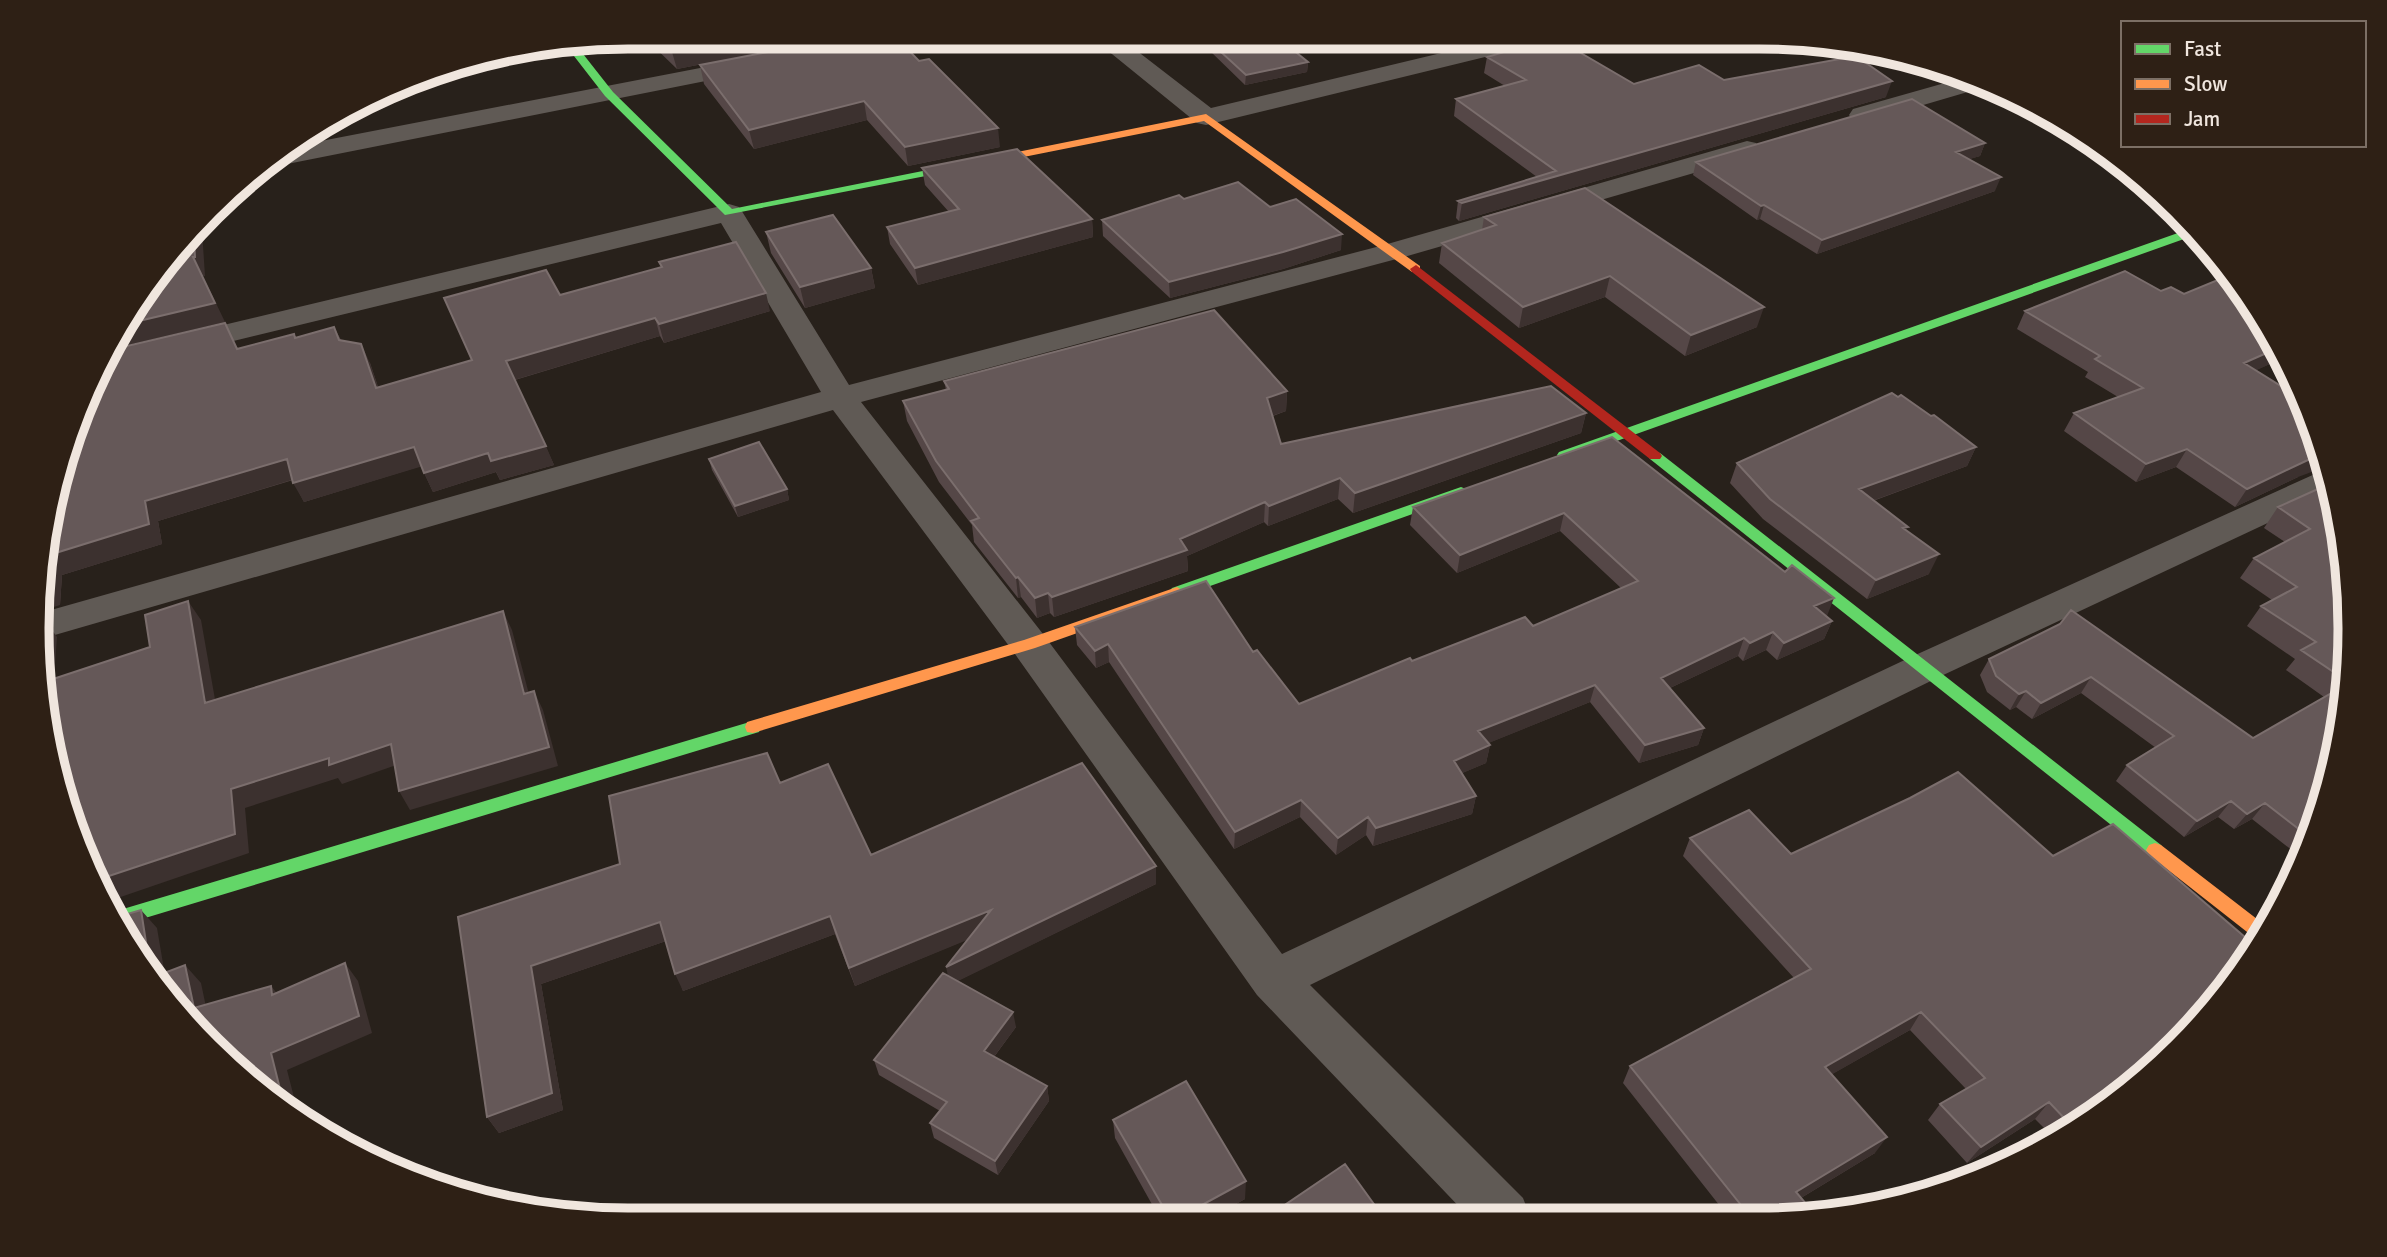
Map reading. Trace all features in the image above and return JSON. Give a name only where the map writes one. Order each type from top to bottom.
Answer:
[{"type":"street","points":[[1118,49],[1206,117],[1394,251],[2254,928]]},
{"type":"street","points":[[149,352],[729,213],[1206,117],[1487,49]]},
{"type":"street","points":[[575,52],[609,94],[729,213],[840,397],[1029,644],[1274,980],[1496,1208]]},
{"type":"street","points":[[297,154],[770,61]]},
{"type":"street","points":[[1832,124],[1962,86]]},
{"type":"street","points":[[49,624],[840,397],[1394,251],[1779,139]]},
{"type":"street","points":[[1547,461],[2184,235]]},
{"type":"street","points":[[126,916],[1029,644],[1482,484]]},
{"type":"street","points":[[1274,980],[1925,667],[2319,484]]},
{"type":"building","points":[[783,49],[908,49],[919,61],[929,59],[998,128],[905,147],[864,101],[749,130],[700,65]]},
{"type":"building","points":[[1218,49],[1292,49],[1308,62],[1246,75]]},
{"type":"building","points":[[1514,49],[1574,49],[1634,84],[1699,65],[1724,80],[1852,57],[1859,58],[1892,81],[1462,203],[1458,201],[1556,171],[1456,99],[1526,80],[1487,57]]},
{"type":"building","points":[[1912,99],[1985,143],[1956,152],[2001,177],[1822,240],[1764,205],[1761,206],[1696,162]]},
{"type":"building","points":[[1017,149],[1092,219],[915,268],[887,227],[959,209],[922,168]]},
{"type":"building","points":[[1238,182],[1270,207],[1296,199],[1342,234],[1169,282],[1102,220],[1179,195],[1184,199]]},
{"type":"building","points":[[1585,188],[1764,307],[1691,335],[1610,276],[1523,307],[1442,243],[1496,225],[1484,217]]},
{"type":"building","points":[[833,215],[871,268],[800,287],[766,232]]},
{"type":"building","points":[[736,242],[766,293],[659,324],[655,318],[506,361],[546,446],[491,461],[488,453],[424,473],[414,447],[293,483],[287,459],[145,501],[149,524],[54,553],[60,515],[80,442],[93,407],[123,347],[225,323],[237,349],[294,334],[295,338],[334,327],[339,340],[361,344],[376,388],[472,360],[444,298],[546,270],[560,295],[662,267],[659,262]]},
{"type":"building","points":[[194,245],[193,257],[215,303],[138,321]]},
{"type":"building","points":[[2125,271],[2161,291],[2171,287],[2184,294],[2220,279],[2267,353],[2244,363],[2286,389],[2312,458],[2247,489],[2187,449],[2146,464],[2074,413],[2143,388],[2095,359],[2100,356],[2025,311]]},
{"type":"building","points":[[1214,310],[1287,391],[1267,398],[1281,444],[1551,386],[1586,413],[1355,493],[1340,478],[1269,506],[1265,502],[1180,539],[1187,550],[1052,597],[1048,593],[1035,598],[971,521],[979,518],[936,461],[903,401],[949,389],[944,381]]},
{"type":"building","points":[[1892,393],[1898,397],[1901,395],[1931,416],[1934,415],[1976,447],[1859,489],[1908,527],[1903,528],[1939,554],[1876,580],[1770,499],[1737,463]]},
{"type":"building","points":[[1612,437],[1785,572],[1792,565],[1834,598],[1814,606],[1832,621],[1784,643],[1773,632],[1750,643],[1744,638],[1661,678],[1704,728],[1645,745],[1595,685],[1478,731],[1490,745],[1454,761],[1476,796],[1376,828],[1368,817],[1338,838],[1301,800],[1235,832],[1108,644],[1095,651],[1075,627],[1206,581],[1253,652],[1257,650],[1299,704],[1410,658],[1412,661],[1525,617],[1533,626],[1638,581],[1564,513],[1460,555],[1413,507]]},
{"type":"building","points":[[759,442],[787,489],[735,506],[709,459]]},
{"type":"building","points":[[2320,488],[2327,515],[2337,591],[2336,674],[2301,650],[2316,642],[2261,606],[2297,587],[2254,558],[2310,529],[2278,507]]},
{"type":"building","points":[[188,601],[205,703],[503,611],[524,694],[534,691],[549,747],[399,791],[391,744],[329,765],[329,758],[231,789],[235,834],[105,877],[80,815],[69,778],[60,742],[51,680],[150,647],[145,615]]},
{"type":"building","points":[[2071,610],[2253,738],[2330,694],[2334,696],[2327,742],[2301,831],[2265,803],[2247,814],[2231,801],[2197,821],[2127,765],[2174,736],[2091,677],[2041,703],[2026,691],[2019,694],[1996,676],[1989,659],[2060,624]]},
{"type":"building","points":[[767,753],[780,783],[828,764],[871,855],[1082,763],[1156,866],[946,967],[991,910],[849,968],[830,916],[675,974],[660,922],[531,966],[552,1093],[487,1117],[458,917],[620,864],[609,796]]},
{"type":"building","points":[[1958,772],[2053,856],[2113,824],[2247,939],[2194,1011],[2141,1064],[2111,1088],[2065,1119],[2049,1102],[1981,1147],[1940,1104],[1985,1078],[1921,1012],[1825,1067],[1887,1137],[1796,1192],[1806,1206],[1743,1208],[1630,1066],[1811,969],[1690,838],[1749,810],[1791,854],[1910,798]]},
{"type":"building","points":[[141,910],[147,950],[127,918],[125,915]]},
{"type":"building","points":[[345,963],[359,1016],[271,1053],[281,1091],[219,1038],[193,1011],[164,973],[185,965],[194,1008],[271,986],[272,995]]},
{"type":"building","points":[[943,973],[1013,1012],[984,1051],[1047,1086],[995,1161],[930,1123],[947,1102],[874,1060]]},
{"type":"building","points":[[1186,1081],[1246,1181],[1196,1208],[1164,1208],[1113,1120]]},
{"type":"building","points":[[1345,1164],[1376,1207],[1375,1208],[1280,1208]]},
{"type":"traffic: fast","points":[[575,52],[609,94],[729,213],[998,159]]},
{"type":"traffic: fast","points":[[1564,455],[2183,235]]},
{"type":"traffic: fast","points":[[1655,456],[2155,850]]},
{"type":"traffic: fast","points":[[1177,592],[1461,492]]},
{"type":"traffic: fast","points":[[126,916],[753,727]]},
{"type":"traffic: slow","points":[[998,159],[1206,117],[1416,269]]},
{"type":"traffic: slow","points":[[753,727],[1029,644],[1177,592]]},
{"type":"traffic: slow","points":[[2155,850],[2254,928]]},
{"type":"traffic: jam","points":[[1416,269],[1655,456]]}]
